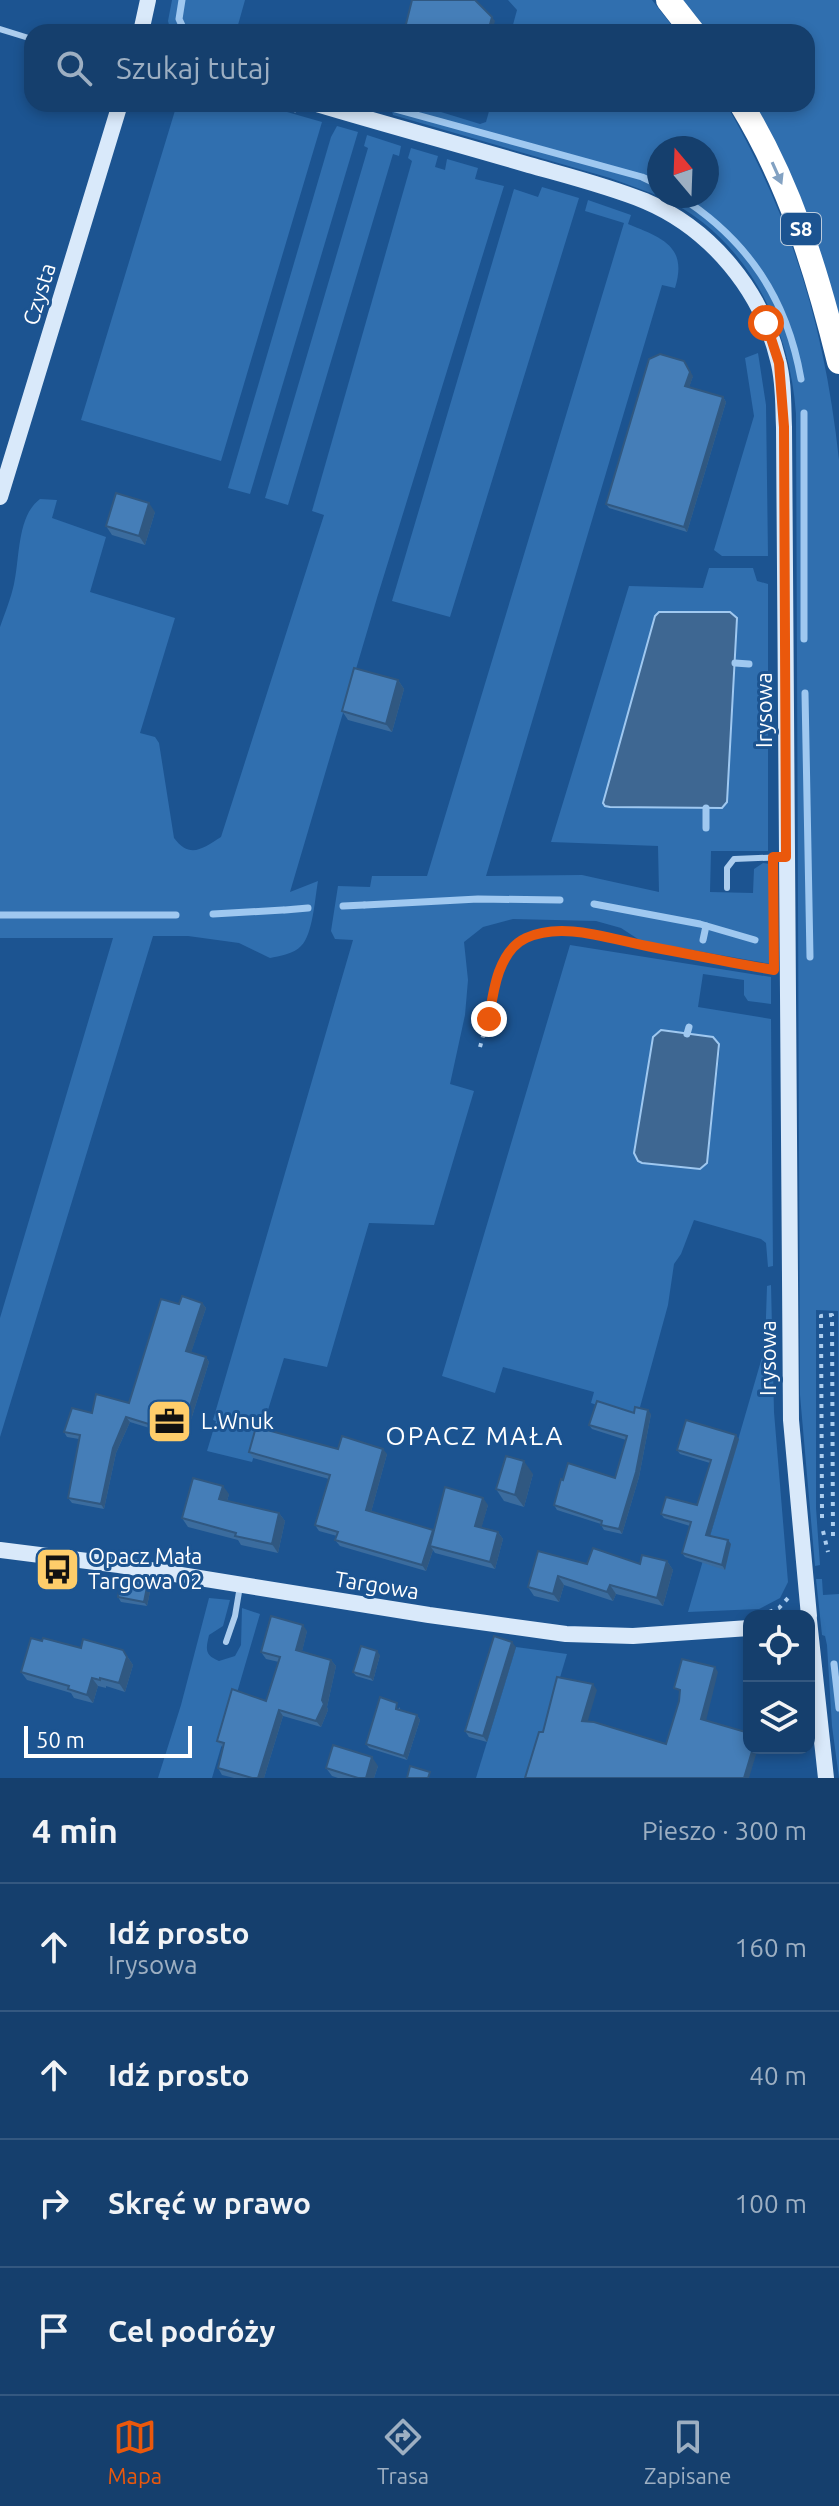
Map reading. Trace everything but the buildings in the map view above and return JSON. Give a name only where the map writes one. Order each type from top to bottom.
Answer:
[{"type":"highway","points":[[668,0],[687,24]]},
{"type":"highway","name":"S8","points":[[745,112],[775,169],[806,242],[839,362]]},
{"type":"street","points":[[143,24],[148,0]]},
{"type":"street","name":"Czysta","points":[[0,497],[118,112]]},
{"type":"street","name":"Irysowa","points":[[345,112],[609,188],[645,201],[677,218],[706,240],[725,260],[759,308],[775,347],[783,395],[791,1420],[808,1610]]},
{"type":"street","name":"Targowa","points":[[0,1550],[566,1634],[633,1636],[743,1628]]},
{"type":"street","name":"Irysowa","points":[[815,1677],[826,1778]]},
{"type":"lane","points":[[0,29],[24,36]]},
{"type":"lane","points":[[727,888],[727,868],[734,859],[786,857]]},
{"type":"lane","points":[[226,1642],[235,1616],[240,1586]]},
{"type":"path","points":[[480,1047],[489,1019],[494,987],[511,951],[525,939],[549,932],[584,933],[786,972]]},
{"type":"path","points":[[828,1552],[821,1515],[821,1316],[832,1315],[836,1469],[833,1542]]},
{"type":"path","points":[[773,1610],[785,1603],[791,1588]]},
{"type":"shaded area","points":[[172,0],[245,0],[238,24],[169,24]]},
{"type":"shaded area","points":[[508,0],[652,0],[671,24],[513,24],[517,10]]},
{"type":"shaded area","points":[[681,0],[839,0],[839,322],[754,112],[815,112],[815,24],[698,24]]},
{"type":"shaded area","points":[[175,112],[287,112],[322,122],[221,461],[81,420]]},
{"type":"shaded area","points":[[392,112],[441,112],[480,124],[486,122],[489,112],[730,112],[770,189],[802,276],[825,365],[839,460],[839,1431],[838,1311],[816,1310],[816,1508],[820,1565],[815,1566],[800,1395],[796,414],[792,381],[773,316],[758,286],[739,258],[716,234],[680,208],[719,208],[719,136],[647,136],[647,192],[393,115]]},
{"type":"shaded area","points":[[337,126],[358,132],[250,494],[228,488],[331,137]]},
{"type":"shaded area","points":[[367,135],[401,146],[399,156],[393,154],[288,505],[265,498],[368,148],[364,146]]},
{"type":"shaded area","points":[[411,148],[438,156],[435,167],[445,170],[447,159],[478,168],[475,179],[504,186],[290,892],[318,881],[308,933],[298,949],[270,958],[239,943],[188,936],[153,936],[0,1437],[0,1318],[113,938],[0,938],[0,627],[14,584],[23,526],[40,499],[57,500],[52,518],[106,537],[90,592],[175,618],[140,733],[155,737],[159,743],[174,838],[191,850],[208,845],[221,837],[324,515],[312,511],[412,161],[408,158]]},
{"type":"shaded area","points":[[542,187],[579,198],[450,617],[392,601],[514,189],[538,197]]},
{"type":"shaded area","points":[[588,200],[631,215],[628,224],[661,239],[675,253],[678,274],[675,288],[662,285],[486,876],[582,875],[659,892],[658,846],[551,842],[629,586],[703,588],[709,568],[753,568],[757,581],[768,584],[768,851],[711,851],[710,892],[753,893],[754,869],[763,863],[770,864],[771,964],[641,941],[621,928],[596,921],[513,919],[483,927],[464,942],[468,980],[465,1015],[450,1084],[474,1091],[434,1225],[369,1223],[327,1367],[284,1358],[252,1462],[207,1451],[216,1421],[213,1420],[353,940],[335,939],[331,931],[338,886],[370,887],[372,876],[427,876],[624,223],[585,211]],"holes":[[[659,612],[722,808],[610,807],[603,803],[655,616]]]},
{"type":"shaded area","points":[[758,353],[766,405],[768,556],[722,556],[714,550],[754,416],[745,358]]},
{"type":"shaded area","points":[[659,612],[730,612],[737,618],[727,802],[722,808],[610,807],[603,803],[655,616]]},
{"type":"shaded area","points":[[570,945],[771,977],[771,1004],[748,1001],[744,995],[744,980],[703,974],[698,1007],[771,1019],[773,1266],[768,1267],[766,1243],[761,1239],[694,1220],[674,1264],[668,1305],[637,1418],[591,1403],[594,1392],[503,1367],[495,1393],[442,1376]],"holes":[[[661,1030],[713,1037],[720,1048],[707,1163],[700,1169],[638,1161],[634,1149],[653,1037]]]},
{"type":"shaded area","points":[[661,1030],[713,1037],[719,1044],[707,1163],[700,1169],[642,1163],[634,1153],[653,1037]]},
{"type":"shaded area","points":[[771,1285],[774,1412],[788,1582],[780,1598],[759,1609],[688,1612],[765,1347],[767,1286]]},
{"type":"shaded area","points":[[816,1579],[822,1579],[823,1595],[839,1594],[839,1778],[827,1645],[822,1635]]},
{"type":"shaded area","points":[[209,1598],[230,1600],[223,1626],[209,1635],[207,1644],[208,1654],[219,1661],[235,1656],[241,1645],[242,1608],[260,1614],[212,1778],[158,1778],[181,1705]]},
{"type":"shaded area","points":[[516,1647],[567,1654],[530,1778],[476,1778]]},
{"type":"waterway","points":[[181,24],[179,19],[182,0]]},
{"type":"waterway","points":[[406,112],[647,179]]},
{"type":"waterway","points":[[696,208],[725,232],[761,274],[786,323],[801,379]]},
{"type":"waterway","points":[[804,413],[804,639]]},
{"type":"waterway","points":[[735,663],[749,664]]},
{"type":"waterway","points":[[805,693],[810,957]]},
{"type":"waterway","points":[[706,808],[706,828]]},
{"type":"waterway","points":[[365,905],[478,899],[560,900]]},
{"type":"waterway","points":[[594,904],[700,924],[755,940]]},
{"type":"waterway","points":[[343,906],[364,905]]},
{"type":"waterway","points":[[285,910],[308,908]]},
{"type":"waterway","points":[[213,914],[283,910]]},
{"type":"waterway","points":[[0,915],[176,915]]},
{"type":"waterway","points":[[703,940],[706,926]]},
{"type":"waterway","points":[[687,1034],[689,1027]]},
{"type":"waterway","points":[[834,1664],[839,1708]]},
{"type":"place","name":"L.Wnuk","points":[[170,1421]]},
{"type":"place","name":"Opacz Mała Targowa 02","points":[[57,1569]]},
{"type":"district","name":"OPACZ MAŁA","points":[[475,1436]]},
{"type":"route","points":[[489,1019],[494,987],[511,951],[525,939],[549,932],[584,933],[774,970],[773,857],[786,857],[784,427],[782,379],[766,323]]}]
